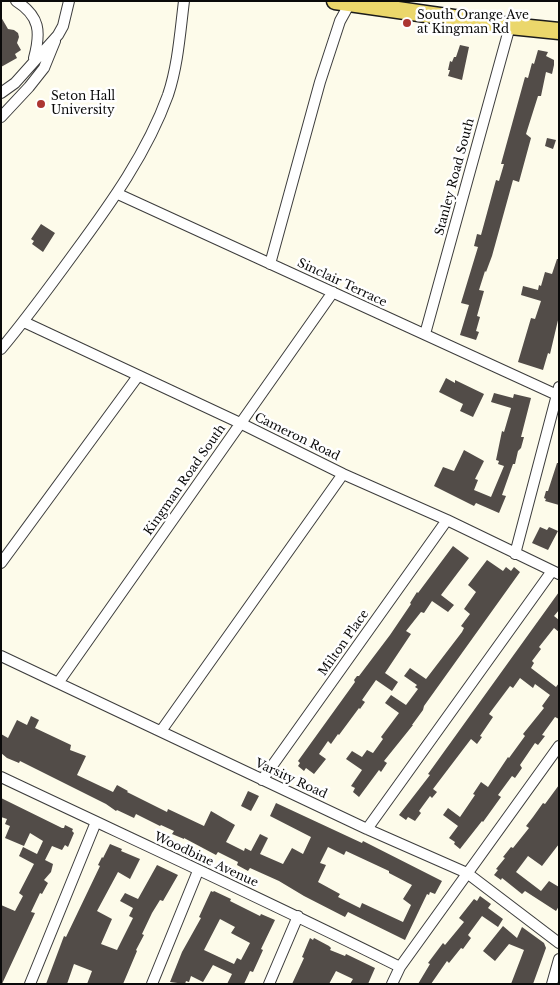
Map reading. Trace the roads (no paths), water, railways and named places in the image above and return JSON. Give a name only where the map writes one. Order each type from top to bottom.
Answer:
[{"type":"main road","points":[[345,2],[510,26],[559,31]]},
{"type":"street","points":[[16,1],[31,13],[39,32],[33,62]]},
{"type":"street","points":[[1,117],[44,68],[64,20],[69,1]]},
{"type":"street","points":[[1,349],[24,322],[118,194],[157,122],[168,94],[176,62],[184,1]]},
{"type":"street","points":[[270,264],[320,82],[345,2]]},
{"type":"street","name":"Stanley Road South","points":[[425,334],[510,26]]},
{"type":"street","points":[[1,94],[15,83],[58,35]]},
{"type":"street","name":"Sinclair Terrace","points":[[118,194],[425,334],[558,391]]},
{"type":"street","name":"Kingman Road South","points":[[58,683],[333,292]]},
{"type":"street","name":"Cameron Road","points":[[24,322],[556,573]]},
{"type":"street","points":[[1,563],[138,376]]},
{"type":"street","points":[[515,554],[558,391]]},
{"type":"street","points":[[161,731],[343,474]]},
{"type":"street","name":"Milton Place","points":[[262,780],[447,520]]},
{"type":"street","points":[[367,829],[556,573]]},
{"type":"street","name":"Varsity Road","points":[[1,656],[367,829],[467,872],[559,943]]},
{"type":"street","points":[[392,984],[400,967],[559,746]]},
{"type":"street","name":"Woodbine Avenue","points":[[1,777],[198,871],[298,916],[400,967]]},
{"type":"street","points":[[30,984],[96,822]]},
{"type":"street","points":[[152,984],[198,871]]},
{"type":"street","points":[[269,984],[298,916]]},
{"type":"street","points":[[552,984],[559,959]]},
{"type":"place","name":"South Orange Ave at Kingman Rd","points":[[407,23]]},
{"type":"place","name":"Seton Hall University","points":[[41,104]]}]
